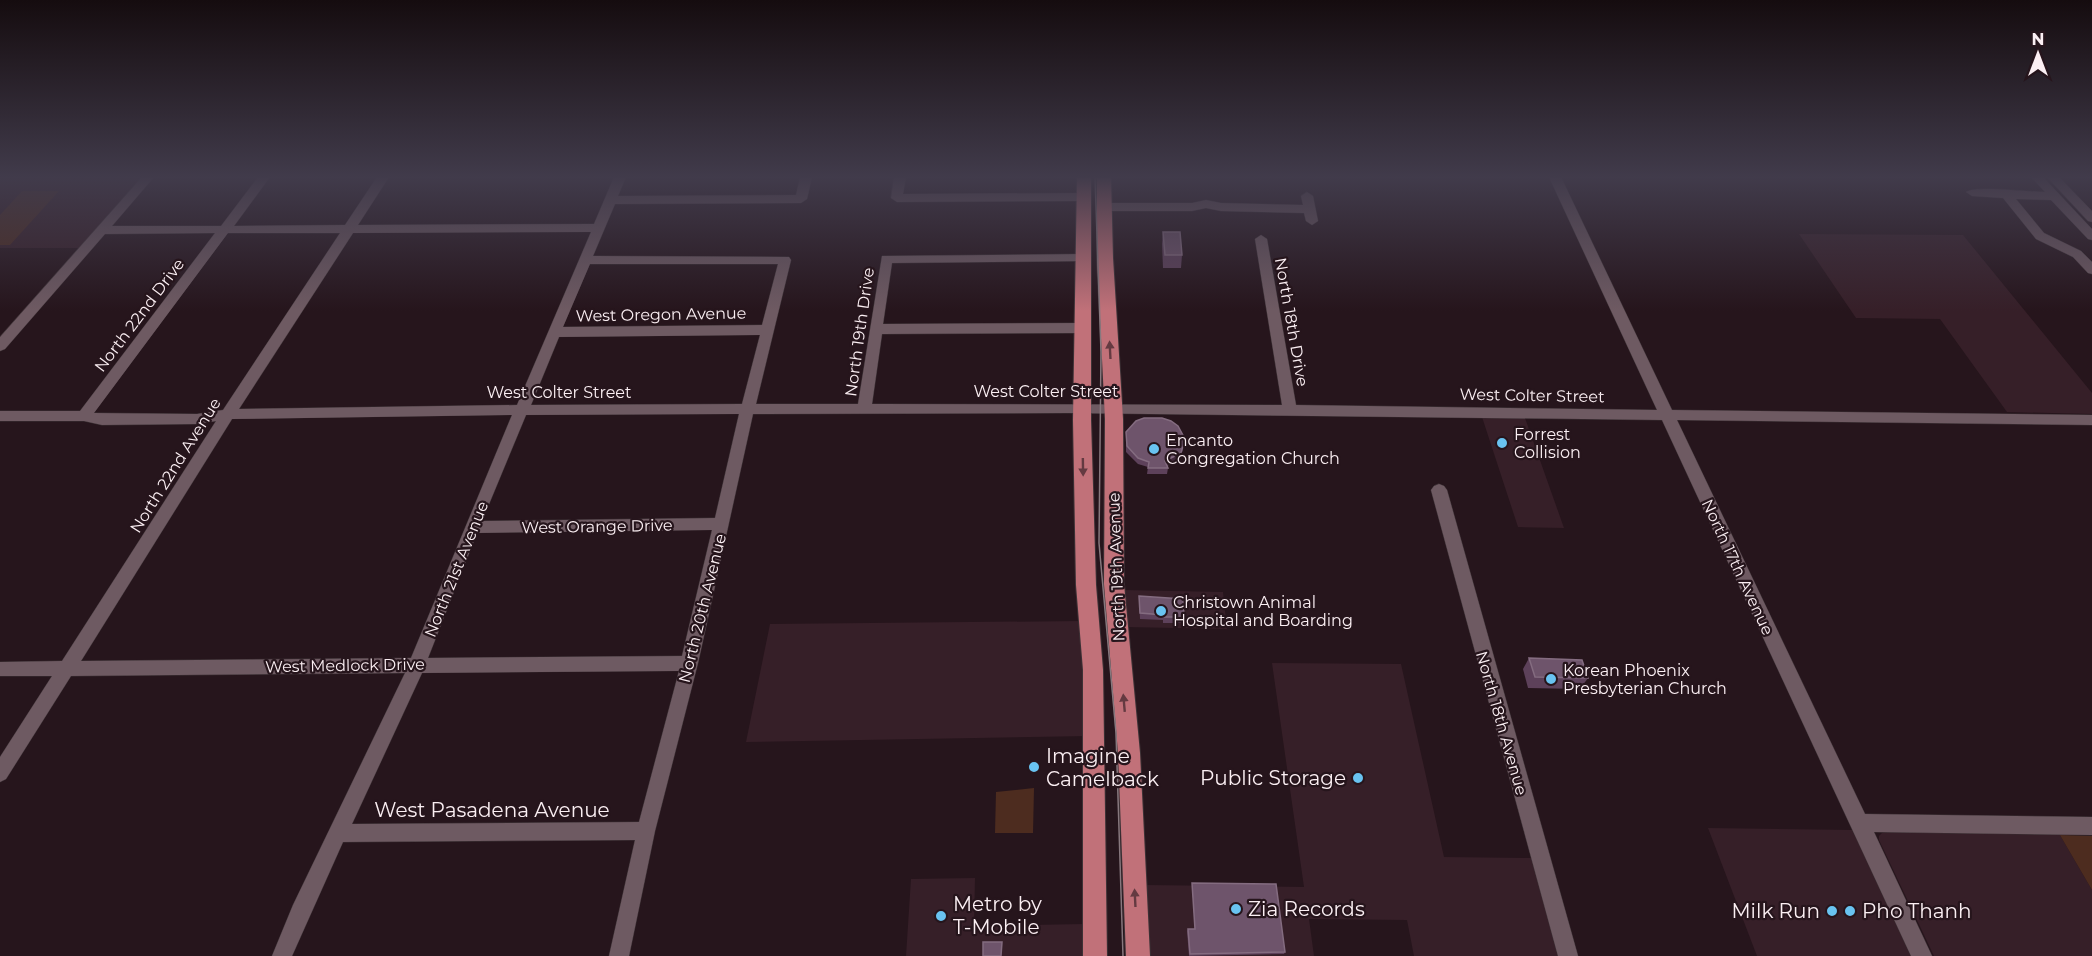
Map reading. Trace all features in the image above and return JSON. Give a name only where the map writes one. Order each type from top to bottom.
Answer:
[{"type":"main road","name":"North 19th Avenue","points":[[1084,222],[1082,408],[1086,585],[1093,670],[1095,956]]},
{"type":"main road","name":"North 19th Avenue","points":[[1105,222],[1113,408],[1114,584],[1129,753],[1138,956]]},
{"type":"street","points":[[0,346],[109,222]]},
{"type":"street","name":"North 22nd Drive","points":[[84,416],[230,222]]},
{"type":"street","name":"North 22nd Avenue","points":[[0,773],[228,414],[354,222]]},
{"type":"street","name":"North 21st Avenue","points":[[282,956],[300,912],[417,665],[472,527],[524,410],[601,222]]},
{"type":"street","name":"North 17th Avenue","points":[[1576,222],[1922,956]]},
{"type":"street","points":[[2028,222],[2040,236],[2077,254],[2092,270]]},
{"type":"street","points":[[2078,222],[2092,236]]},
{"type":"street","points":[[102,230],[598,228]]},
{"type":"street","name":"North 18th Drive","points":[[1261,239],[1290,410]]},
{"type":"street","name":"North 19th Drive","points":[[864,409],[886,259],[1084,258]]},
{"type":"street","name":"North 20th Avenue","points":[[586,260],[785,260],[747,411],[689,663],[646,831],[619,956]]},
{"type":"street","points":[[876,329],[1083,328]]},
{"type":"street","name":"West Oregon Avenue","points":[[556,332],[767,330]]},
{"type":"street","name":"West Colter Street","points":[[0,416],[84,416],[102,420],[197,419],[228,414],[524,410],[1113,408],[2092,420]]},
{"type":"street","name":"North 18th Avenue","points":[[1439,490],[1568,956]]},
{"type":"street","name":"West Orange Drive","points":[[472,527],[722,524]]},
{"type":"street","name":"West Medlock Drive","points":[[0,669],[689,663]]},
{"type":"street","points":[[1860,823],[2092,826]]},
{"type":"street","name":"West Pasadena Avenue","points":[[339,833],[646,831]]},
{"type":"shaded area","points":[[0,222],[109,222],[86,248],[0,248]]},
{"type":"shaded area","points":[[0,222],[31,222],[10,245],[0,245]]},
{"type":"shaded area","points":[[1799,234],[1963,235],[2092,393],[2092,414],[2007,412],[1940,319],[1856,318]]},
{"type":"shaded area","points":[[1482,417],[1525,418],[1564,528],[1518,527]]},
{"type":"shaded area","points":[[1123,590],[1223,592],[1227,629],[1125,627]]},
{"type":"shaded area","points":[[1082,621],[1090,736],[746,742],[770,624]]},
{"type":"shaded area","points":[[1272,663],[1401,664],[1444,857],[1534,858],[1560,956],[1414,956],[1407,920],[1309,919],[1314,956],[1148,956],[1144,885],[1304,887]]},
{"type":"shaded area","points":[[1034,788],[1033,833],[995,833],[996,792]]},
{"type":"shaded area","points":[[1708,828],[1854,830],[1911,956],[1757,956]]},
{"type":"shaded area","points":[[1882,833],[2060,835],[2092,890],[2092,956],[1934,956],[1879,840]]},
{"type":"shaded area","points":[[2060,835],[2092,836],[2092,890],[2064,842]]},
{"type":"shaded area","points":[[975,878],[974,926],[1084,924],[1084,956],[906,956],[911,879]]},
{"type":"building","points":[[1163,232],[1180,232],[1182,255],[1165,255]]},
{"type":"building","name":"Encanto Congregation Church","points":[[1144,418],[1162,418],[1171,421],[1178,426],[1185,439],[1181,453],[1165,461],[1168,468],[1148,468],[1149,462],[1138,458],[1127,446],[1126,432],[1136,421]]},
{"type":"building","name":"Christown Animal Hospital and Boarding","points":[[1139,596],[1183,599],[1184,617],[1164,617],[1164,615],[1140,613]]},
{"type":"building","points":[[1529,658],[1582,660],[1588,678],[1535,677]]},
{"type":"building","name":"Zia Records","points":[[1192,883],[1276,884],[1285,952],[1190,954],[1188,929],[1195,929]]},
{"type":"building","points":[[983,942],[1002,942],[1001,956],[983,956]]},
{"type":"tram line","points":[[1097,222],[1101,352],[1099,543],[1116,733],[1123,956]]},
{"type":"place","name":"Forrest Collision","points":[[1502,443]]},
{"type":"place","name":"Encanto Congregation Church","points":[[1154,449]]},
{"type":"place","name":"Christown Animal Hospital and Boarding","points":[[1161,611]]},
{"type":"place","name":"Korean Phoenix Presbyterian Church","points":[[1551,679]]},
{"type":"place","name":"Imagine Camelback","points":[[1034,767]]},
{"type":"place","name":"Public Storage","points":[[1358,778]]},
{"type":"place","name":"Zia Records","points":[[1236,909]]},
{"type":"place","name":"Milk Run","points":[[1832,911]]},
{"type":"place","name":"Pho Thanh","points":[[1850,911]]},
{"type":"place","name":"Metro by T-Mobile","points":[[941,916]]}]
